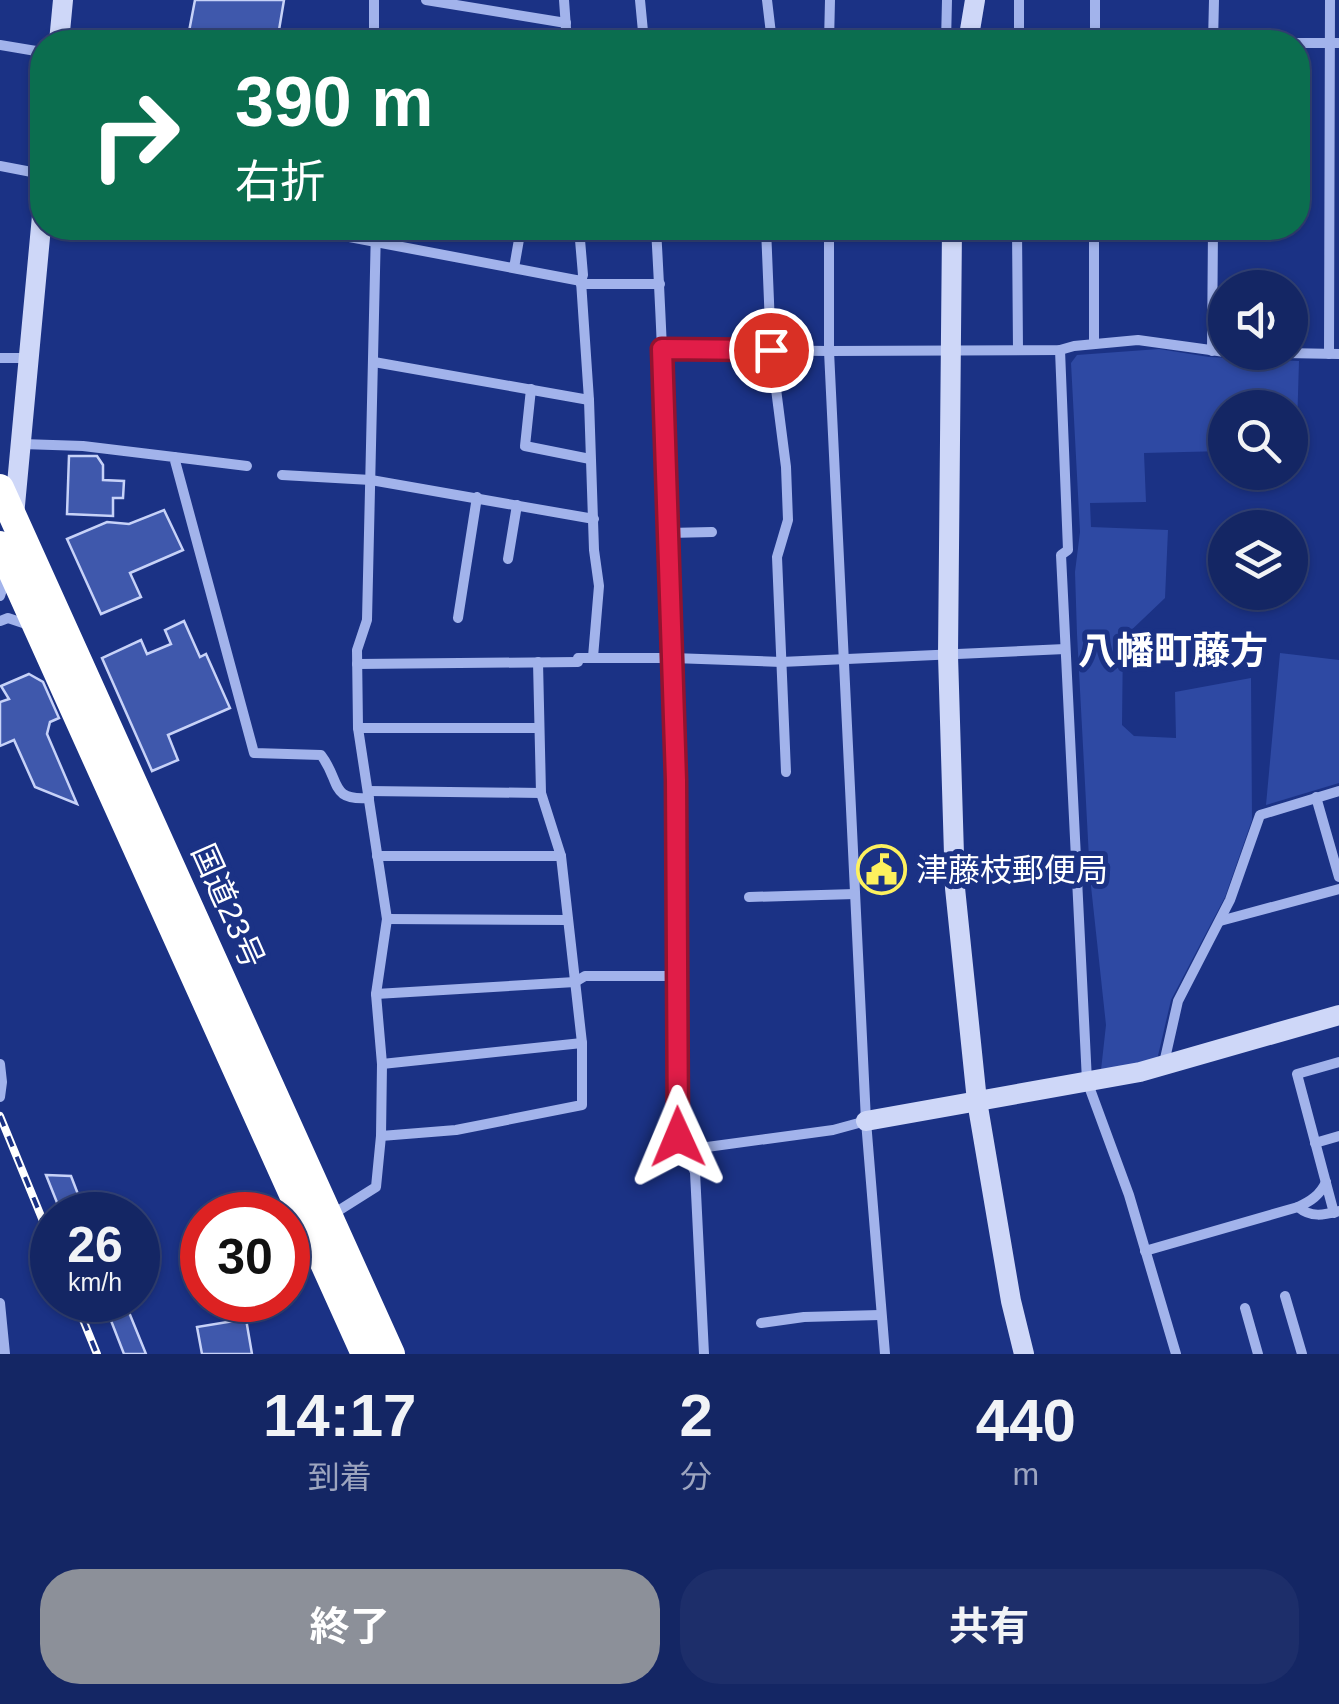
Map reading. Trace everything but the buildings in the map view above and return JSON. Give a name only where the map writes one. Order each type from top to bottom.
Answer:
[{"type":"highway","name":"国道23号","points":[[0,488],[14,518],[6,550],[38,628],[318,1222],[391,1354]]},
{"type":"highway","name":"国道23号","points":[[6,550],[318,1222],[365,1354]]},
{"type":"street","points":[[60,30],[62,0]]},
{"type":"street","points":[[374,0],[374,30]]},
{"type":"street","points":[[426,0],[483,4],[566,23]]},
{"type":"street","points":[[564,0],[566,30]]},
{"type":"street","points":[[640,0],[643,30]]},
{"type":"street","points":[[767,0],[771,30]]},
{"type":"street","points":[[829,30],[830,0]]},
{"type":"street","points":[[946,30],[947,0]]},
{"type":"street","points":[[970,30],[975,0]]},
{"type":"street","points":[[1019,0],[1019,30]]},
{"type":"street","points":[[1095,0],[1095,30]]},
{"type":"street","points":[[1213,30],[1214,0]]},
{"type":"street","points":[[1308,353],[1334,354],[1334,43],[1330,0]]},
{"type":"street","points":[[0,45],[30,50]]},
{"type":"street","points":[[0,166],[30,172]]},
{"type":"street","points":[[14,518],[40,240]]},
{"type":"street","points":[[362,240],[581,282],[660,284]]},
{"type":"street","points":[[318,1222],[376,1187],[382,1136],[382,1064],[376,994],[387,919],[358,728],[357,664],[367,620],[377,240]]},
{"type":"street","points":[[514,268],[519,240]]},
{"type":"street","points":[[581,240],[594,550],[599,586],[593,657]]},
{"type":"street","points":[[657,240],[673,658],[678,1137],[695,1172],[704,1354]]},
{"type":"street","points":[[766,240],[771,350],[786,467],[788,520],[778,557],[786,772]]},
{"type":"street","points":[[829,240],[829,351],[866,1121],[885,1354]]},
{"type":"street","points":[[952,240],[948,656],[955,888],[977,1101],[1024,1354]]},
{"type":"street","points":[[1017,240],[1018,350]]},
{"type":"street","points":[[1094,240],[1094,344]]},
{"type":"street","points":[[1212,240],[1212,270]]},
{"type":"street","points":[[662,349],[1060,350],[1138,340],[1208,349]]},
{"type":"street","points":[[1060,350],[1068,550],[1061,555],[1087,1081],[1129,1195],[1176,1354]]},
{"type":"street","points":[[0,358],[30,358]]},
{"type":"street","points":[[374,362],[588,400]]},
{"type":"street","points":[[531,389],[525,446],[590,460]]},
{"type":"street","points":[[22,444],[83,446],[247,466]]},
{"type":"street","points":[[174,457],[254,753],[321,755],[344,796],[352,799],[368,795],[541,793]]},
{"type":"street","points":[[282,475],[371,480],[594,519]]},
{"type":"street","points":[[458,618],[477,497]]},
{"type":"street","points":[[508,559],[516,504]]},
{"type":"street","points":[[669,533],[712,532]]},
{"type":"street","points":[[0,596],[6,550]]},
{"type":"street","points":[[0,621],[8,618],[38,628]]},
{"type":"street","points":[[357,664],[538,662],[593,657],[781,662],[1065,649]]},
{"type":"street","points":[[382,1136],[456,1130],[582,1105],[582,1043],[560,856],[541,793],[538,662]]},
{"type":"street","points":[[358,728],[538,728]]},
{"type":"street","points":[[1164,1064],[1178,1002],[1230,900],[1260,814],[1339,791]]},
{"type":"street","points":[[1316,798],[1339,877]]},
{"type":"street","points":[[377,856],[560,856]]},
{"type":"street","points":[[1220,921],[1339,889]]},
{"type":"street","points":[[749,898],[855,894]]},
{"type":"street","points":[[387,919],[568,920]]},
{"type":"street","points":[[376,994],[576,982],[584,976],[678,976]]},
{"type":"street","points":[[685,1150],[832,1130],[1140,1072],[1339,1015]]},
{"type":"street","points":[[382,1064],[582,1043]]},
{"type":"street","points":[[1298,1207],[1322,1216],[1337,1212],[1297,1074],[1339,1062]]},
{"type":"street","points":[[0,1064],[0,1096]]},
{"type":"street","points":[[1315,1142],[1339,1136]]},
{"type":"street","points":[[1146,1251],[1298,1207],[1312,1200],[1326,1182]]},
{"type":"street","points":[[1285,1296],[1302,1354]]},
{"type":"street","points":[[0,1303],[5,1354]]},
{"type":"street","points":[[1245,1308],[1258,1354]]},
{"type":"street","points":[[761,1323],[880,1314]]},
{"type":"shaded area","points":[[1159,349],[1208,357],[1208,370],[1299,370],[1298,390],[1208,390],[1208,451],[1144,453],[1146,502],[1090,503],[1091,527],[1168,530],[1165,598],[1123,638],[1122,725],[1134,736],[1176,738],[1175,692],[1251,678],[1252,820],[1225,897],[1171,1000],[1157,1060],[1101,1070],[1106,1025],[1090,877],[1077,634],[1075,572],[1080,532],[1071,363],[1077,355]]},
{"type":"shaded area","points":[[1280,653],[1339,660],[1339,783],[1266,805]]},
{"type":"railway","points":[[0,1116],[31,1192]]},
{"type":"railway","points":[[84,1322],[97,1354]]},
{"type":"place","name":"津藤枝郵便局","points":[[881,870]]},
{"type":"district","name":"八幡町藤方","points":[[1173,651]]},
{"type":"route","points":[[678,1137],[676,780],[662,349],[771,350]]}]
